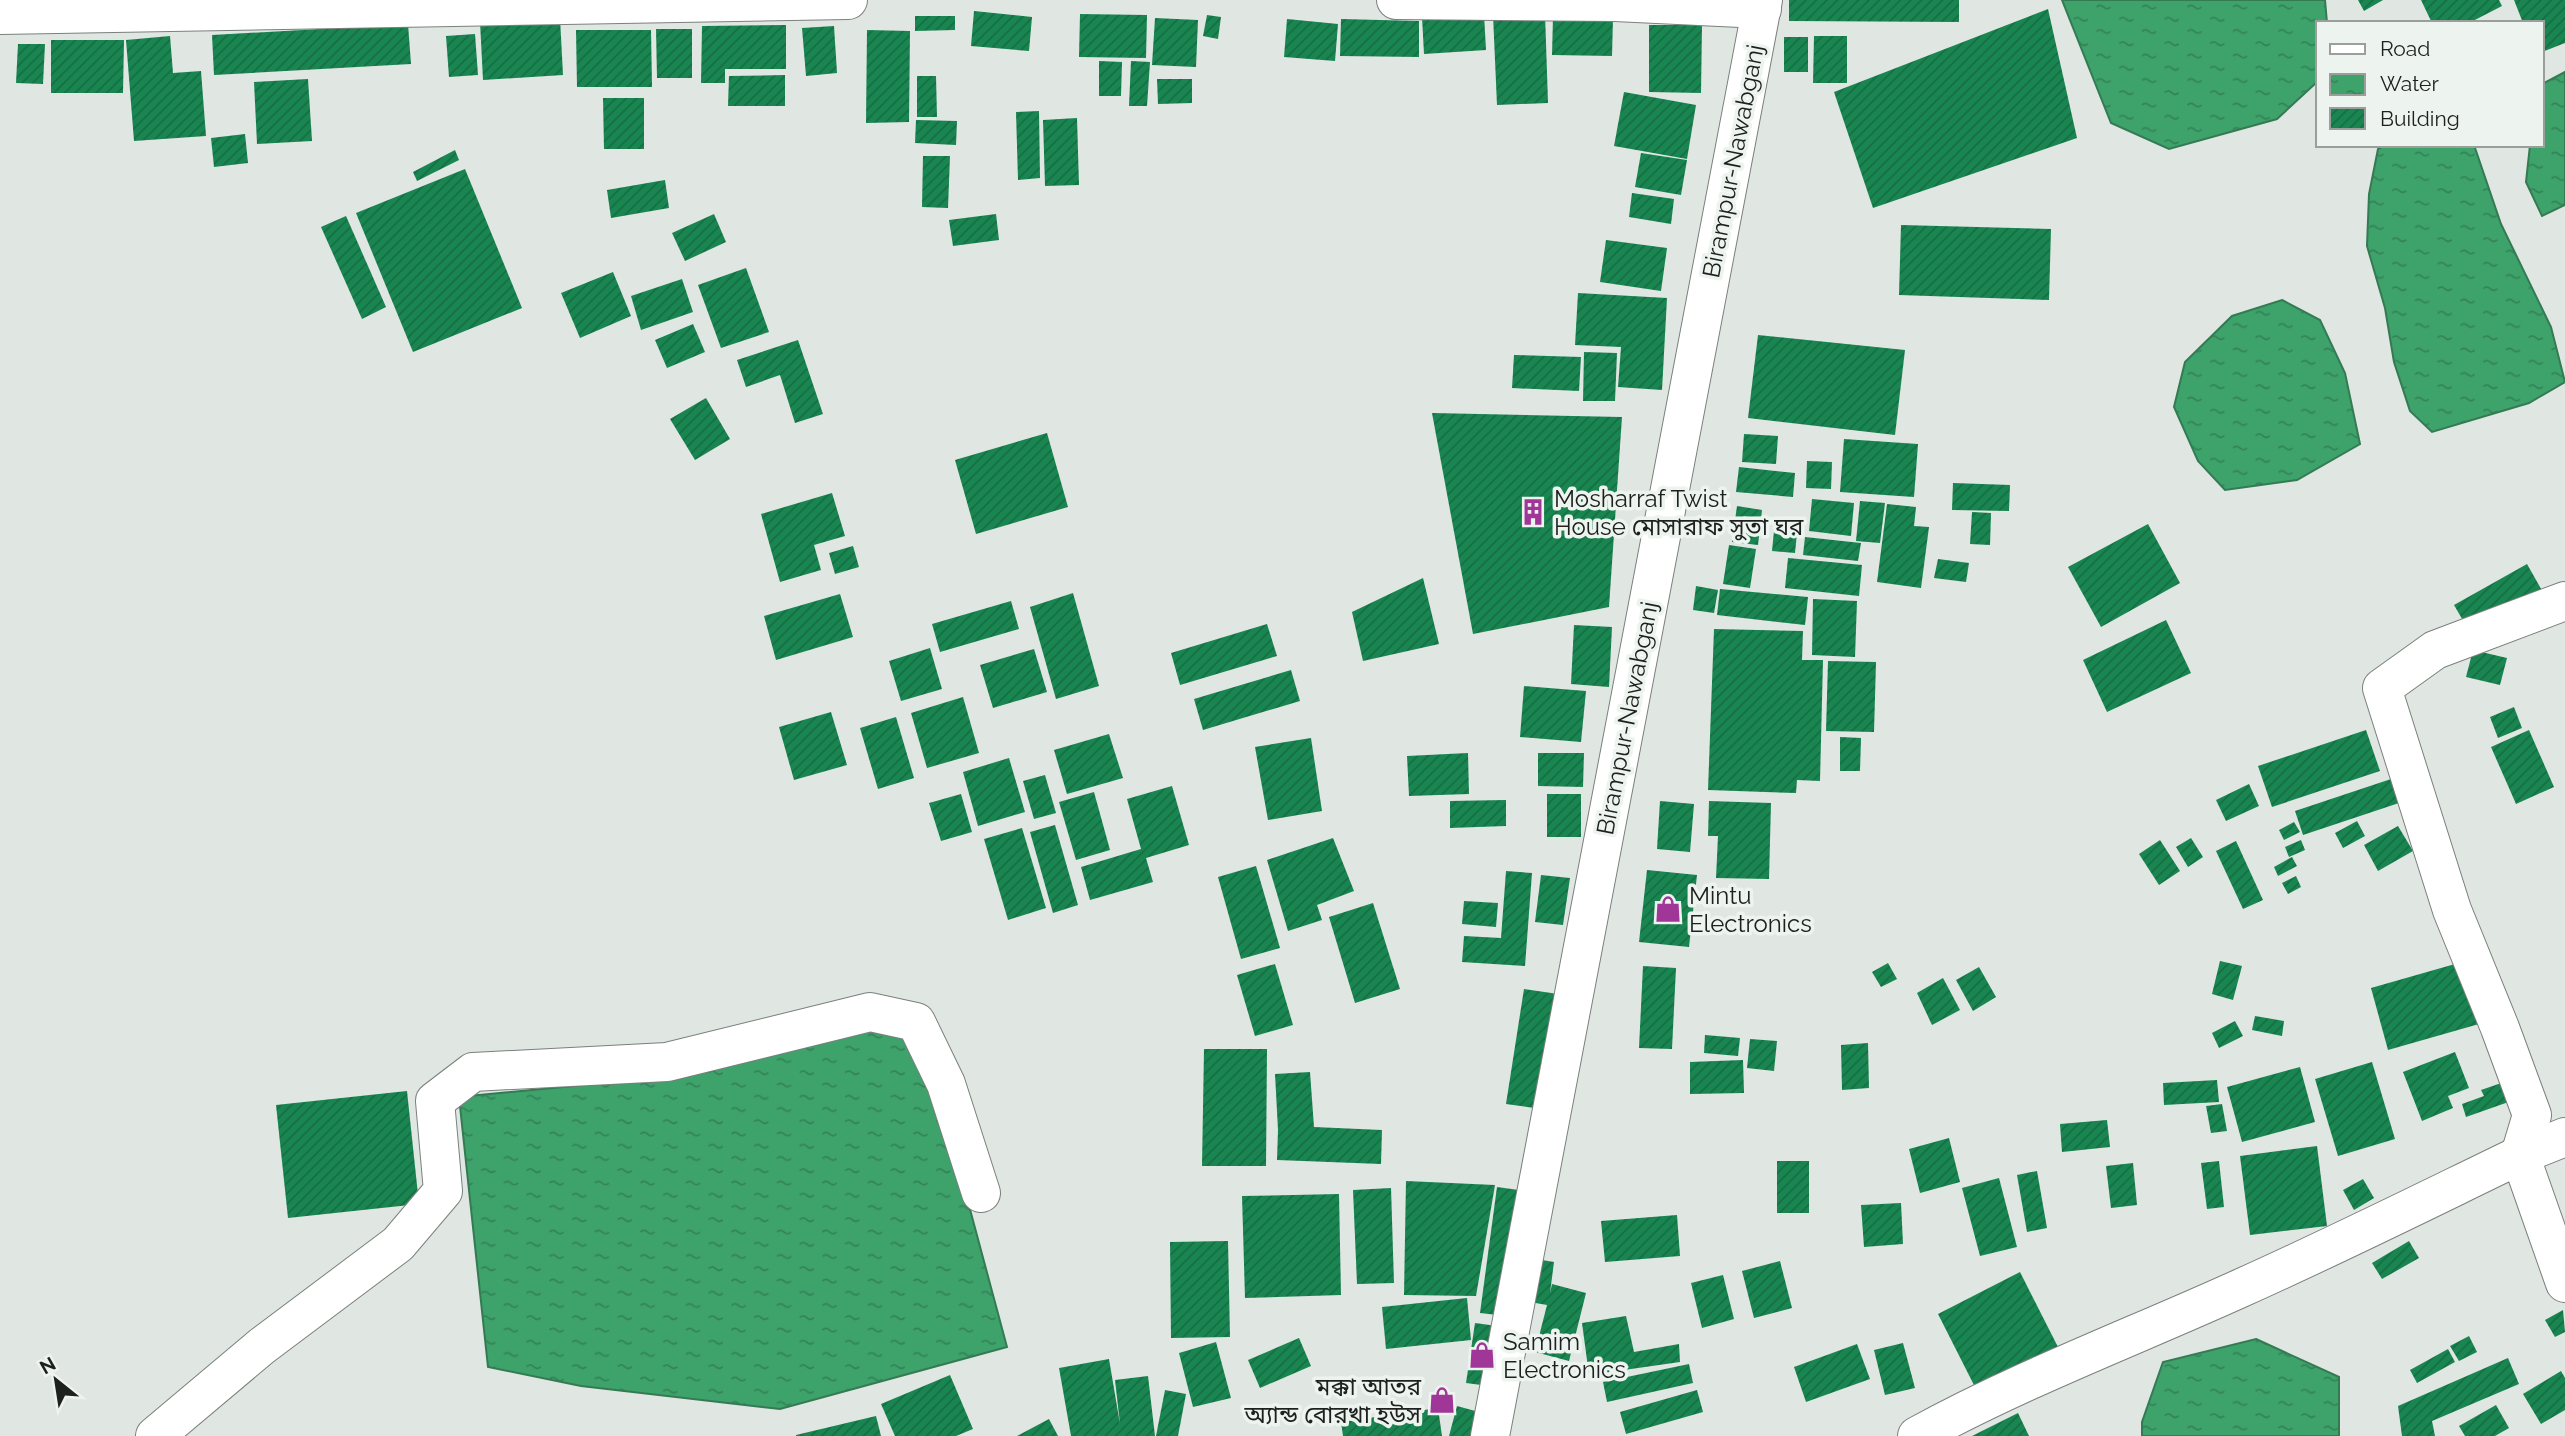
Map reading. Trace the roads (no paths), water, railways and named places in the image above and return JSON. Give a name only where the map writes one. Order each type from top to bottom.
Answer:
[{"type":"street","points":[[0,15],[848,0]]},
{"type":"street","points":[[1396,0],[1762,4]]},
{"type":"street","name":"Birampur-Nawabganj","points":[[1490,1436],[1762,4]]},
{"type":"street","points":[[2565,601],[2435,650],[2382,688],[2452,910],[2532,1115],[2520,1155],[2565,1283]]},
{"type":"street","points":[[155,1436],[262,1346],[398,1244],[443,1191],[435,1101],[473,1072],[667,1062],[870,1012],[916,1022],[946,1084],[981,1193]]},
{"type":"street","points":[[1917,1436],[1953,1416],[2243,1288],[2520,1155],[2565,1137]]},
{"type":"water","points":[[2062,0],[2325,0],[2327,21],[2316,21],[2316,83],[2277,119],[2169,149],[2111,123]]},
{"type":"water","points":[[2565,72],[2565,205],[2542,216],[2526,182],[2530,147],[2544,147],[2544,83]]},
{"type":"water","points":[[2475,147],[2501,224],[2551,327],[2565,382],[2529,403],[2432,432],[2410,411],[2394,362],[2385,308],[2367,246],[2369,194],[2378,149]]},
{"type":"water","points":[[2282,300],[2320,320],[2345,373],[2360,444],[2297,480],[2225,490],[2198,461],[2174,407],[2185,362],[2232,316]]},
{"type":"water","points":[[895,1023],[943,1109],[1007,1347],[780,1409],[581,1386],[488,1367],[459,1097],[668,1077]]},
{"type":"water","points":[[2256,1339],[2339,1377],[2339,1436],[2142,1436],[2142,1422],[2163,1362]]},
{"type":"place","name":"Mosharraf Twist House মোসারাফ সুতা ঘর","points":[[1533,512]]},
{"type":"place","name":"Mintu Electronics","points":[[1668,909]]},
{"type":"place","name":"Samim Electronics","points":[[1482,1355]]},
{"type":"place","name":"মক্কা আতর অ্যান্ড বোরখা হউস","points":[[1442,1400]]}]
